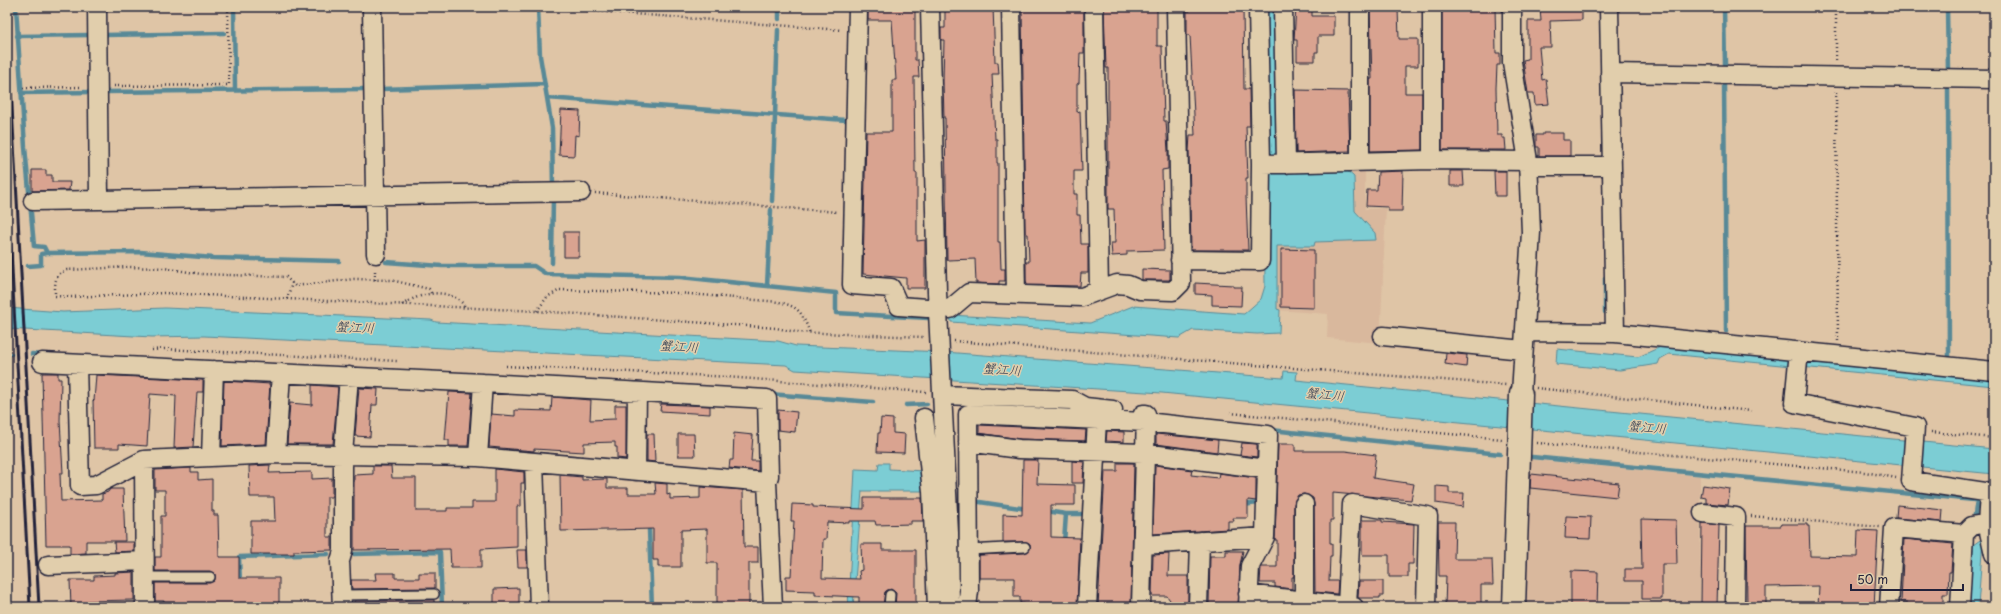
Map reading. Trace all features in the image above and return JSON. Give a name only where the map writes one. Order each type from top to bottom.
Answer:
[{"type":"street","points":[[97,7],[99,200]]},
{"type":"street","points":[[372,7],[376,254]]},
{"type":"street","points":[[858,7],[852,285],[891,288],[899,306],[927,308]]},
{"type":"street","points":[[930,7],[939,340],[949,533],[950,607]]},
{"type":"street","points":[[1011,7],[1016,295]]},
{"type":"street","points":[[1094,7],[1099,290]]},
{"type":"street","points":[[950,309],[969,294],[1082,297],[1117,284],[1128,285],[1140,290],[1173,291],[1181,283],[1176,7]]},
{"type":"street","points":[[1258,7],[1274,164]]},
{"type":"street","points":[[1180,260],[1260,261],[1274,164],[1284,7]]},
{"type":"street","points":[[1360,7],[1360,161]]},
{"type":"street","points":[[1432,7],[1432,160]]},
{"type":"street","points":[[1512,7],[1512,62],[1528,164],[1531,232],[1518,441],[1514,607]]},
{"type":"street","points":[[1609,7],[1615,333]]},
{"type":"street","points":[[1610,73],[1994,80]]},
{"type":"street","points":[[1274,164],[1432,160],[1612,166]]},
{"type":"street","points":[[32,201],[581,192]]},
{"type":"street","points":[[1524,332],[1615,333],[1798,358],[1838,355],[1994,370]]},
{"type":"street","points":[[1383,336],[1523,350]]},
{"type":"street","points":[[1798,358],[1794,403],[1915,427],[1911,479],[1985,492],[1989,496],[1990,503],[1986,523],[1994,554]]},
{"type":"street","points":[[42,362],[349,376],[766,399],[769,476],[767,482],[773,607]]},
{"type":"street","points":[[77,364],[80,486],[96,485],[144,460],[276,454],[478,457],[767,482]]},
{"type":"street","points":[[211,457],[214,370]]},
{"type":"street","points":[[276,454],[281,373]]},
{"type":"street","points":[[341,601],[340,561],[343,551],[344,455],[349,376]]},
{"type":"street","points":[[478,457],[483,383]]},
{"type":"street","points":[[636,471],[637,392]]},
{"type":"street","points":[[942,392],[1072,400],[1085,407],[1146,414],[1141,607]]},
{"type":"street","points":[[967,607],[969,591],[968,414],[1145,422],[1268,435],[1265,537],[1250,566],[1248,600],[1304,601],[1350,607],[1352,504],[1428,516],[1426,607]]},
{"type":"street","points":[[924,418],[932,491],[937,607]]},
{"type":"street","points":[[1087,607],[1097,420]]},
{"type":"street","points":[[968,442],[1019,449],[1144,453],[1267,469]]},
{"type":"street","points":[[144,460],[145,607]]},
{"type":"street","points":[[534,462],[539,607]]},
{"type":"street","points":[[1304,504],[1304,601]]},
{"type":"street","points":[[1704,513],[1736,517],[1735,607]]},
{"type":"street","points":[[1960,607],[1964,534],[1972,526],[1986,523]]},
{"type":"street","points":[[1889,607],[1894,528],[1964,534]]},
{"type":"street","points":[[1143,545],[1265,537]]},
{"type":"street","points":[[1198,607],[1200,541]]},
{"type":"street","points":[[48,565],[144,569]]},
{"type":"lane","points":[[969,550],[1025,547]]},
{"type":"lane","points":[[144,569],[210,577]]},
{"type":"lane","points":[[341,601],[434,594]]},
{"type":"lane","points":[[889,607],[890,595]]},
{"type":"path","points":[[23,88],[230,85],[228,7]]},
{"type":"path","points":[[543,7],[857,31]]},
{"type":"path","points":[[1836,7],[1838,355]]},
{"type":"path","points":[[581,192],[853,214]]},
{"type":"path","points":[[430,293],[429,289],[391,280],[354,280],[295,286],[286,277],[201,274],[164,268],[129,267],[67,270],[59,273],[55,279],[55,296],[72,297],[163,293],[537,311],[776,328],[810,333],[939,340],[1751,411]]},
{"type":"path","points":[[287,300],[292,283]]},
{"type":"path","points":[[537,311],[547,297],[560,290],[679,293],[778,302],[791,305],[801,312],[810,333]]},
{"type":"path","points":[[402,305],[411,298],[430,293],[442,294],[461,300],[466,308]]},
{"type":"path","points":[[1228,413],[1865,472],[1911,479]]},
{"type":"path","points":[[1914,433],[1994,438]]},
{"type":"path","points":[[1736,517],[1742,516],[1894,528]]},
{"type":"shaded area","points":[[1343,167],[1365,167],[1365,209],[1386,208],[1380,343],[1327,338],[1328,314],[1277,310],[1277,246],[1314,246],[1314,242],[1375,233],[1355,211],[1354,177]]},
{"type":"shaded area","points":[[1526,459],[1700,476],[1701,607],[1522,607]]},
{"type":"water","points":[[1263,7],[1278,7],[1280,169],[1343,167],[1354,177],[1355,211],[1375,233],[1376,240],[1315,242],[1314,246],[1277,246],[1277,309],[1280,310],[1279,333],[1257,334],[1193,330],[1179,338],[951,322],[950,315],[1090,323],[1133,306],[1244,314],[1261,299],[1265,286]]},
{"type":"water","name":"蟹江川","points":[[7,308],[63,312],[165,308],[431,320],[436,322],[778,341],[796,346],[944,352],[1283,378],[1284,371],[1297,372],[1296,380],[1994,449],[1994,474],[1162,393],[795,370],[786,365],[204,336],[152,337],[7,329]]},
{"type":"water","points":[[1665,345],[1994,377],[1994,386],[1669,354],[1660,359],[1658,364],[1620,370],[1556,364],[1557,349],[1638,357]]},
{"type":"water","points":[[879,463],[889,463],[889,469],[924,471],[925,491],[862,491],[853,607],[848,607],[855,469],[878,470]]},
{"type":"water","points":[[1983,538],[1978,607],[1968,607],[1973,545]]},
{"type":"building","points":[[868,7],[915,8],[915,60],[918,60],[919,77],[914,77],[915,173],[917,173],[917,241],[925,240],[925,288],[906,288],[906,278],[863,274],[866,132],[892,132],[892,80],[896,80],[892,20],[868,20]]},
{"type":"building","points":[[945,7],[993,7],[995,62],[998,62],[999,74],[992,74],[995,139],[997,139],[998,163],[998,242],[1000,242],[1001,269],[1005,269],[1005,281],[999,281],[999,284],[976,283],[975,259],[947,260],[943,81],[944,40],[941,40],[941,28],[945,28]]},
{"type":"building","points":[[1022,7],[1084,8],[1084,53],[1080,53],[1079,83],[1077,84],[1077,112],[1080,111],[1082,171],[1074,171],[1074,194],[1077,194],[1077,215],[1080,215],[1081,244],[1088,244],[1088,273],[1081,273],[1080,286],[1027,285],[1026,262],[1029,262],[1028,234],[1025,234]]},
{"type":"building","points":[[1104,7],[1157,7],[1157,46],[1162,46],[1164,121],[1166,121],[1168,151],[1168,169],[1162,170],[1164,250],[1127,251],[1127,255],[1112,256],[1111,243],[1115,243],[1114,209],[1108,209],[1108,68],[1106,68]]},
{"type":"building","points":[[1189,7],[1243,7],[1244,89],[1249,89],[1250,126],[1246,126],[1248,250],[1191,250],[1189,151],[1190,135],[1195,135],[1190,35],[1187,35],[1187,11],[1190,11]]},
{"type":"building","points":[[1296,7],[1312,7],[1312,16],[1334,16],[1334,36],[1318,36],[1318,52],[1315,52],[1315,61],[1297,61],[1297,40],[1294,40]]},
{"type":"building","points":[[1442,7],[1495,7],[1496,53],[1500,53],[1500,65],[1497,65],[1496,88],[1497,135],[1502,135],[1502,138],[1505,138],[1506,150],[1442,150]]},
{"type":"building","points":[[1540,7],[1582,7],[1582,20],[1550,21],[1551,47],[1539,47],[1542,80],[1546,79],[1549,104],[1535,105],[1534,93],[1528,93],[1523,60],[1528,59],[1528,21],[1541,21]]},
{"type":"building","points":[[1370,9],[1398,9],[1399,39],[1418,39],[1418,66],[1405,66],[1405,93],[1422,93],[1422,150],[1370,151],[1370,79],[1372,79]]},
{"type":"building","points":[[1295,90],[1348,91],[1350,151],[1296,153]]},
{"type":"building","points":[[561,110],[580,111],[579,136],[575,135],[574,156],[559,155]]},
{"type":"building","points":[[1543,133],[1563,133],[1563,140],[1570,140],[1570,156],[1539,156],[1539,147],[1536,147],[1536,135],[1543,135]]},
{"type":"building","points":[[32,170],[46,170],[46,175],[52,175],[52,182],[70,182],[69,190],[32,191]]},
{"type":"building","points":[[1403,171],[1402,211],[1388,211],[1388,207],[1366,206],[1367,190],[1377,190],[1378,172]]},
{"type":"building","points":[[1450,171],[1463,171],[1464,186],[1450,186]]},
{"type":"building","points":[[1494,171],[1506,171],[1506,196],[1495,196]]},
{"type":"building","points":[[564,232],[579,232],[579,257],[564,257]]},
{"type":"building","points":[[1281,249],[1314,250],[1314,308],[1281,307]]},
{"type":"building","points":[[1142,269],[1170,270],[1170,279],[1142,280]]},
{"type":"building","points":[[1195,283],[1233,285],[1233,287],[1242,287],[1241,306],[1212,305],[1212,295],[1195,294]]},
{"type":"building","points":[[1446,353],[1467,355],[1466,367],[1445,364]]},
{"type":"building","points":[[42,373],[58,373],[58,379],[61,379],[60,421],[63,473],[60,473],[61,501],[102,500],[102,494],[108,492],[110,489],[123,489],[125,541],[86,541],[86,553],[70,554],[70,545],[46,545]]},
{"type":"building","points":[[96,375],[203,380],[203,392],[197,392],[193,447],[174,448],[176,396],[150,394],[147,446],[119,444],[119,448],[94,448],[93,400],[94,401]]},
{"type":"building","points":[[224,381],[270,384],[266,444],[222,446]]},
{"type":"building","points":[[312,385],[338,387],[333,444],[287,444],[290,403],[312,405]]},
{"type":"building","points":[[359,388],[378,389],[377,405],[372,405],[370,437],[355,436]]},
{"type":"building","points":[[449,392],[472,393],[468,446],[449,446],[449,440],[445,440]]},
{"type":"building","points":[[552,397],[591,400],[590,420],[615,419],[615,405],[626,405],[626,459],[617,458],[617,447],[615,447],[615,442],[584,443],[584,452],[534,449],[534,451],[489,447],[491,414],[515,416],[515,410],[551,411]]},
{"type":"building","points":[[661,404],[710,406],[710,414],[660,411]]},
{"type":"building","points":[[778,410],[797,412],[795,432],[778,430]]},
{"type":"building","points":[[881,418],[893,419],[893,433],[905,434],[904,453],[877,452],[878,433],[880,433]]},
{"type":"building","points":[[979,425],[1086,430],[1085,441],[1020,439],[979,433]]},
{"type":"building","points":[[1107,431],[1124,432],[1124,442],[1106,441]]},
{"type":"building","points":[[734,433],[753,435],[751,461],[758,461],[758,471],[729,468],[730,460],[733,460]]},
{"type":"building","points":[[647,434],[654,434],[655,462],[647,461]]},
{"type":"building","points":[[678,434],[694,434],[695,456],[678,456]]},
{"type":"building","points":[[1156,434],[1218,440],[1217,452],[1156,444]]},
{"type":"building","points":[[1242,443],[1257,444],[1257,457],[1240,455]]},
{"type":"building","points":[[1278,444],[1295,444],[1295,451],[1345,451],[1376,455],[1373,478],[1414,484],[1411,500],[1333,493],[1333,520],[1330,520],[1330,543],[1332,543],[1332,556],[1330,556],[1329,581],[1338,581],[1337,594],[1315,592],[1314,504],[1313,498],[1304,494],[1298,495],[1294,504],[1294,577],[1292,577],[1292,589],[1275,587],[1275,583],[1260,583],[1261,567],[1277,567],[1277,540],[1275,540]]},
{"type":"building","points":[[1023,460],[1038,460],[1037,484],[1075,485],[1075,505],[1051,505],[1051,537],[1080,538],[1077,607],[1025,607],[1025,604],[1020,603],[1020,597],[1014,597],[1014,578],[979,578],[979,555],[1025,553],[1030,549],[1030,544],[1027,542],[1003,542],[1003,514],[1022,515]]},
{"type":"building","points":[[1072,461],[1084,462],[1083,483],[1072,483]]},
{"type":"building","points":[[1117,463],[1134,463],[1131,607],[1098,607],[1105,471],[1117,471]]},
{"type":"building","points":[[270,465],[269,473],[312,472],[312,479],[332,478],[332,497],[327,497],[327,537],[332,537],[332,550],[294,551],[294,554],[251,554],[251,521],[275,521],[274,497],[250,497],[249,466]]},
{"type":"building","points":[[1155,465],[1192,470],[1191,475],[1218,478],[1219,473],[1256,478],[1256,501],[1248,500],[1248,518],[1233,518],[1234,521],[1228,521],[1228,529],[1153,534]]},
{"type":"building","points":[[373,466],[391,466],[392,478],[416,478],[416,511],[447,511],[447,508],[472,508],[472,502],[495,502],[495,469],[524,472],[524,483],[521,483],[521,506],[517,506],[517,547],[481,549],[481,568],[451,568],[450,549],[354,550],[354,475],[373,474]]},
{"type":"building","points":[[191,468],[191,472],[198,472],[198,480],[212,479],[212,511],[214,511],[214,515],[218,515],[219,557],[239,557],[239,578],[279,578],[279,607],[164,607],[164,601],[155,601],[155,583],[210,583],[215,580],[215,574],[210,571],[155,571],[155,557],[161,557],[161,516],[165,516],[165,490],[155,490],[155,470]]},
{"type":"building","points":[[1531,474],[1619,483],[1617,497],[1530,488]]},
{"type":"building","points":[[560,475],[582,477],[582,480],[607,479],[607,488],[628,488],[628,494],[656,494],[655,483],[667,484],[667,495],[670,494],[670,499],[700,498],[700,487],[743,490],[744,547],[758,547],[758,563],[749,563],[749,607],[717,607],[717,563],[707,563],[707,529],[681,530],[681,567],[658,567],[658,560],[653,560],[653,529],[561,531]]},
{"type":"building","points":[[1703,485],[1730,489],[1728,505],[1706,503],[1706,498],[1701,497]]},
{"type":"building","points":[[1436,486],[1449,487],[1449,493],[1464,493],[1463,507],[1436,503]]},
{"type":"building","points":[[864,498],[922,498],[923,521],[911,521],[911,524],[876,525],[875,521],[849,521],[849,523],[827,522],[826,539],[823,539],[822,578],[860,579],[859,571],[862,570],[861,544],[882,544],[882,550],[916,550],[916,607],[895,607],[896,593],[891,589],[885,592],[883,607],[859,607],[859,597],[815,595],[815,591],[786,590],[786,576],[791,576],[794,521],[791,521],[792,504],[813,505],[813,507],[864,509]]},
{"type":"building","points":[[1897,505],[1943,510],[1942,522],[1896,518]]},
{"type":"building","points":[[1566,516],[1591,517],[1590,539],[1565,538]]},
{"type":"building","points":[[1641,519],[1676,520],[1677,564],[1662,564],[1662,599],[1642,599],[1642,581],[1625,581],[1625,569],[1642,569]]},
{"type":"building","points":[[1362,520],[1382,520],[1382,522],[1414,524],[1413,564],[1408,564],[1408,577],[1389,577],[1389,555],[1362,555]]},
{"type":"building","points":[[1438,522],[1455,522],[1454,559],[1492,559],[1493,585],[1481,585],[1481,607],[1445,607],[1446,576],[1439,576]]},
{"type":"building","points":[[1702,523],[1719,525],[1717,607],[1701,607]]},
{"type":"building","points":[[1781,524],[1807,524],[1807,526],[1809,526],[1810,556],[1857,557],[1858,530],[1878,531],[1874,607],[1818,607],[1819,586],[1766,587],[1766,607],[1747,607],[1746,526],[1781,526]]},
{"type":"building","points":[[1904,539],[1953,544],[1948,594],[1943,594],[1943,604],[1922,603],[1921,607],[1906,607],[1907,602],[1901,602]]},
{"type":"building","points":[[114,542],[134,542],[134,551],[115,552]]},
{"type":"building","points":[[517,550],[527,550],[527,567],[518,567]]},
{"type":"building","points":[[1226,551],[1243,551],[1240,565],[1238,607],[1219,607],[1219,604],[1209,604],[1210,556],[1226,556]]},
{"type":"building","points":[[1169,554],[1168,576],[1188,576],[1188,607],[1175,607],[1167,596],[1152,596],[1153,555]]},
{"type":"building","points":[[1571,571],[1598,572],[1597,607],[1571,607]]},
{"type":"building","points":[[134,572],[134,600],[88,601],[88,607],[71,607],[70,580],[94,580],[94,576]]},
{"type":"building","points":[[375,573],[395,573],[395,578],[419,578],[419,573],[435,573],[435,588],[352,589],[351,580],[376,580]]},
{"type":"building","points":[[1359,581],[1383,581],[1383,596],[1380,596],[1380,598],[1358,598]]},
{"type":"building","points":[[519,588],[519,605],[494,605],[494,589]]},
{"type":"building","points":[[434,600],[434,607],[354,607],[354,601]]},
{"type":"waterway","points":[[16,7],[25,147],[34,246],[44,247],[47,253]]},
{"type":"waterway","points":[[234,7],[235,90]]},
{"type":"waterway","points":[[538,7],[540,56],[552,128],[553,187]]},
{"type":"waterway","points":[[779,7],[779,19]]},
{"type":"waterway","points":[[1724,7],[1725,65]]},
{"type":"waterway","points":[[1947,7],[1948,71]]},
{"type":"waterway","points":[[772,201],[778,30]]},
{"type":"waterway","points":[[104,35],[224,33]]},
{"type":"waterway","points":[[17,36],[90,35]]},
{"type":"waterway","points":[[1724,82],[1726,331]]},
{"type":"waterway","points":[[381,89],[545,84]]},
{"type":"waterway","points":[[1948,86],[1949,356]]},
{"type":"waterway","points":[[104,92],[365,89]]},
{"type":"waterway","points":[[21,93],[93,92]]},
{"type":"waterway","points":[[547,98],[846,120]]},
{"type":"waterway","points":[[552,263],[553,197]]},
{"type":"waterway","points":[[767,286],[771,210]]},
{"type":"waterway","points":[[28,266],[41,265],[41,254],[47,253],[140,252],[214,258],[339,261]]},
{"type":"waterway","points":[[386,262],[442,266],[534,266],[546,274],[680,277],[836,293],[836,313],[928,318]]},
{"type":"waterway","points":[[1605,278],[1605,312]]},
{"type":"waterway","points":[[32,354],[42,355]]},
{"type":"waterway","points":[[769,394],[873,402]]},
{"type":"waterway","points":[[906,405],[927,404]]},
{"type":"waterway","points":[[1271,430],[1500,454]]},
{"type":"waterway","points":[[1532,457],[1984,501]]},
{"type":"waterway","points":[[1974,521],[1977,500]]},
{"type":"waterway","points":[[973,501],[1027,509]]},
{"type":"waterway","points":[[1243,505],[1258,503]]},
{"type":"waterway","points":[[1046,511],[1066,514],[1084,514]]},
{"type":"waterway","points":[[1064,543],[1066,514]]},
{"type":"waterway","points":[[649,530],[652,607]]},
{"type":"waterway","points":[[353,554],[440,552],[442,607]]},
{"type":"waterway","points":[[240,583],[239,557],[328,554]]},
{"type":"railway","points":[[7,14],[39,607]]},
{"type":"railway","points":[[7,176],[30,607]]}]
